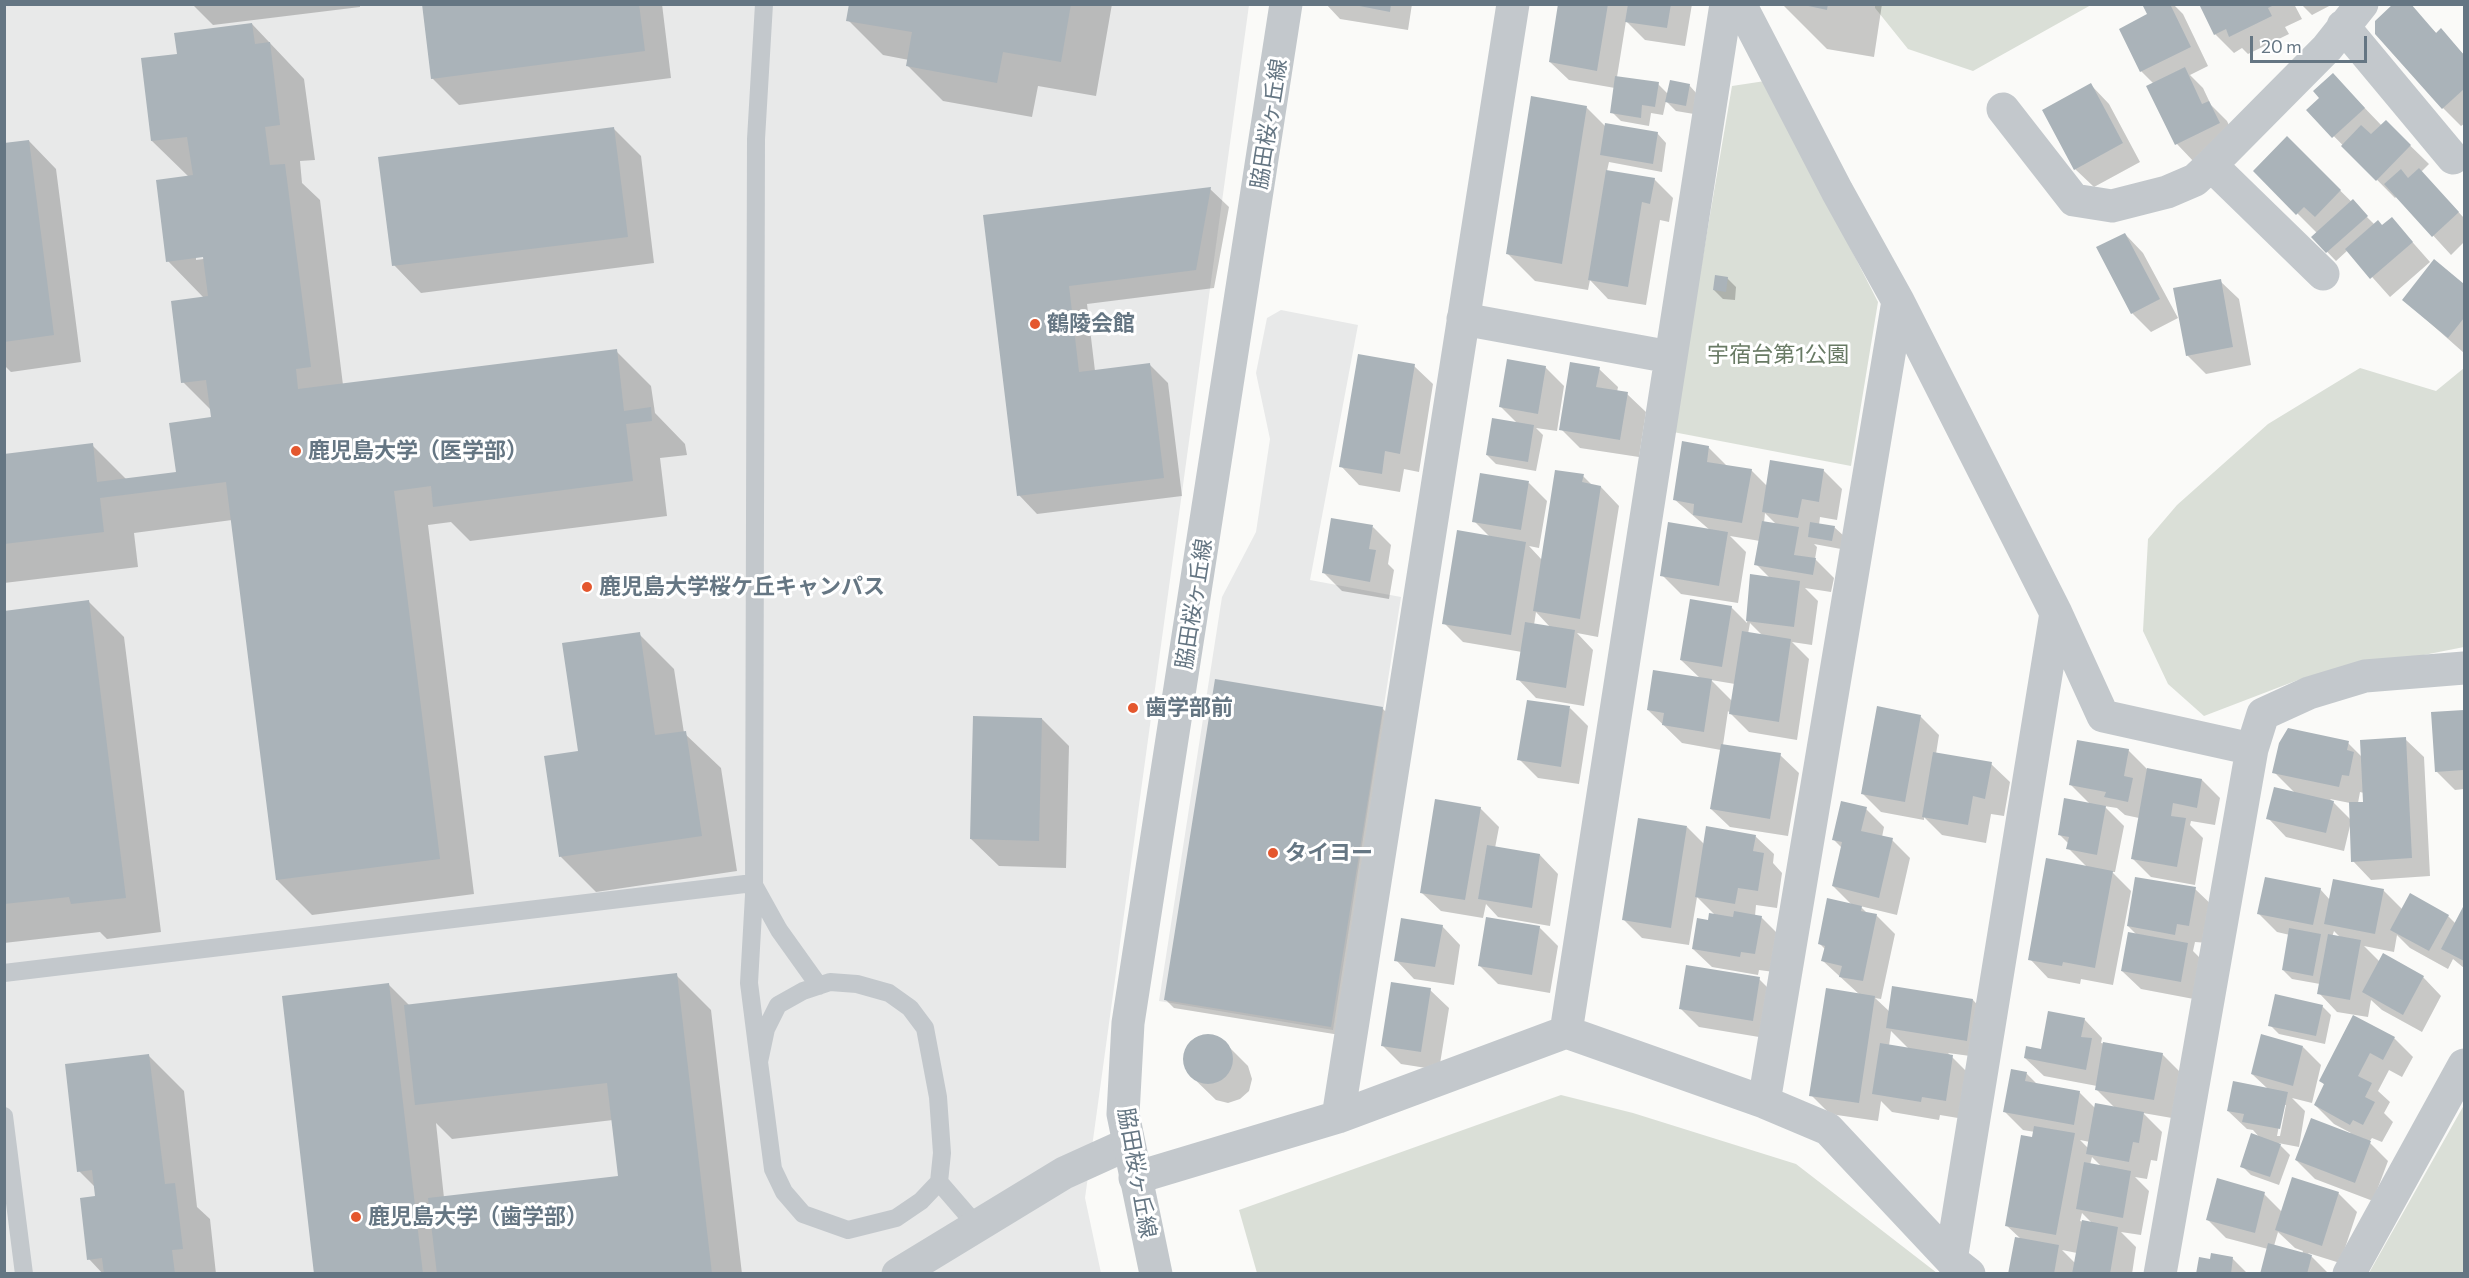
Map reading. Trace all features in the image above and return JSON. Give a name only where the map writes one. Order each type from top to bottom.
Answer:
[{"type":"street","name":"脇田桜ヶ丘線","points":[[1156,1274],[1123,1114],[1128,1023],[1286,4]]},
{"type":"street","points":[[1338,1117],[1513,4]]},
{"type":"street","points":[[1566,1032],[1726,4]]},
{"type":"street","points":[[1740,4],[1898,301],[2056,613],[2103,716],[2252,749]]},
{"type":"street","points":[[2003,109],[2074,200],[2112,206],[2167,192],[2195,180],[2211,165],[2327,48],[2352,15],[2453,158]]},
{"type":"street","points":[[2211,165],[2323,274]]},
{"type":"street","points":[[1764,1102],[1898,301]]},
{"type":"street","points":[[1463,319],[1670,357]]},
{"type":"street","points":[[1960,1267],[2056,613]]},
{"type":"street","points":[[2160,1274],[2252,749],[2263,714],[2309,693],[2365,676],[2464,668]]},
{"type":"street","points":[[1135,1178],[1338,1117],[1566,1032],[1764,1102],[1828,1129],[1960,1267]]},
{"type":"street","points":[[2349,1274],[2464,1065]]},
{"type":"street","points":[[898,1274],[1064,1173],[1128,1144]]},
{"type":"lane","points":[[759,1062],[766,1029],[778,1005],[830,982],[857,984],[889,993],[910,1008],[925,1028],[938,1097],[942,1153],[939,1182],[921,1201],[896,1218],[848,1230],[803,1214],[784,1192],[773,1169],[759,1062],[749,983],[753,883],[756,139],[764,4]]},
{"type":"lane","points":[[4,973],[753,883]]},
{"type":"lane","points":[[753,883],[779,930],[819,986]]},
{"type":"lane","points":[[4,1116],[24,1274]]},
{"type":"lane","points":[[939,1182],[977,1226]]},
{"type":"shaded area","name":"鹿児島大学桜ケ丘キャンパス","points":[[5,5],[1249,5],[1085,1198],[1101,1273],[5,1274]]},
{"type":"shaded area","points":[[1281,310],[1358,325],[1310,580],[1401,597],[1333,1030],[1159,1001],[1222,597],[1256,532],[1270,439],[1256,373],[1267,318]]},
{"type":"green space","points":[[1875,4],[2091,5],[1973,71],[1908,49],[1875,8]]},
{"type":"green space","name":"宇宿台第1公園","points":[[1765,81],[1878,302],[1851,466],[1673,432],[1732,86]]},
{"type":"green space","points":[[2360,368],[2436,391],[2464,368],[2464,647],[2298,680],[2204,716],[2168,684],[2143,631],[2148,539],[2177,505],[2268,424]]},
{"type":"green space","points":[[1561,1095],[1633,1113],[1796,1164],[1937,1273],[1257,1273],[1239,1210]]},
{"type":"green space","points":[[2464,1105],[2464,1273],[2369,1273]]},
{"type":"building","points":[[422,4],[639,4],[645,51],[431,79]]},
{"type":"building","points":[[849,4],[1071,4],[1061,62],[1003,52],[997,83],[906,66],[912,32],[846,21]]},
{"type":"building","points":[[1349,4],[1391,4],[1390,12]]},
{"type":"building","points":[[1558,4],[1608,4],[1597,71],[1549,62]]},
{"type":"building","points":[[1628,4],[1671,4],[1667,28],[1625,22]]},
{"type":"building","points":[[1799,4],[1828,4],[1827,10]]},
{"type":"building","points":[[2142,4],[2170,4],[2191,47],[2140,72],[2119,29],[2147,14]]},
{"type":"building","points":[[2199,4],[2276,4],[2268,8],[2272,16],[2229,37],[2226,29],[2214,35]]},
{"type":"building","points":[[2393,4],[2411,4],[2436,33],[2441,28],[2464,55],[2464,89],[2442,109],[2375,34],[2375,21]]},
{"type":"building","points":[[252,23],[255,44],[270,42],[280,125],[265,127],[270,165],[285,164],[311,367],[296,369],[298,389],[617,349],[624,411],[651,407],[652,421],[626,424],[633,481],[433,507],[431,486],[394,491],[440,859],[276,880],[226,482],[100,498],[104,532],[4,544],[4,454],[93,443],[97,482],[176,472],[169,423],[211,417],[206,380],[181,383],[171,301],[208,296],[203,257],[166,262],[156,180],[193,175],[187,137],[151,141],[141,58],[177,54],[174,33]]},
{"type":"building","points":[[2185,67],[2202,104],[2209,101],[2220,123],[2175,145],[2146,86]]},
{"type":"building","points":[[2333,73],[2365,108],[2332,138],[2306,110],[2319,98],[2313,91]]},
{"type":"building","points":[[1615,76],[1659,82],[1655,107],[1642,105],[1641,118],[1610,113]]},
{"type":"building","points":[[1670,80],[1690,84],[1686,106],[1665,102]]},
{"type":"building","points":[[2091,83],[2123,143],[2074,170],[2042,110]]},
{"type":"building","points":[[1531,96],[1587,106],[1562,264],[1506,254]]},
{"type":"building","points":[[2386,120],[2411,145],[2376,181],[2341,146],[2361,125],[2371,134]]},
{"type":"building","points":[[1605,123],[1658,132],[1653,164],[1600,155]]},
{"type":"building","points":[[614,127],[628,237],[392,266],[378,157]]},
{"type":"building","points":[[2287,136],[2341,190],[2315,217],[2304,207],[2296,215],[2253,171]]},
{"type":"building","points":[[29,140],[54,335],[4,342],[4,143]]},
{"type":"building","points":[[2419,168],[2459,212],[2432,237],[2384,184],[2401,169],[2408,178]]},
{"type":"building","points":[[1606,170],[1655,178],[1650,204],[1642,202],[1628,287],[1588,280]]},
{"type":"building","name":"鶴陵会館","points":[[1211,187],[1196,270],[1069,286],[1079,372],[1150,363],[1164,478],[1017,496],[983,215]]},
{"type":"building","points":[[2353,199],[2368,216],[2326,253],[2311,237]]},
{"type":"building","points":[[2392,217],[2413,242],[2370,279],[2345,249],[2378,220],[2382,225]]},
{"type":"building","points":[[2125,233],[2160,299],[2131,314],[2096,247]]},
{"type":"building","points":[[2434,259],[2464,284],[2464,318],[2448,338],[2402,300]]},
{"type":"building","points":[[1715,275],[1728,277],[1726,292],[1713,290]]},
{"type":"building","points":[[2221,279],[2233,347],[2186,356],[2173,288]]},
{"type":"building","points":[[1358,354],[1415,364],[1400,454],[1385,451],[1382,474],[1339,467]]},
{"type":"building","points":[[1507,359],[1546,366],[1538,414],[1499,407]]},
{"type":"building","points":[[1570,362],[1600,367],[1596,387],[1628,392],[1620,440],[1559,430]]},
{"type":"building","points":[[1492,418],[1534,425],[1528,462],[1486,455]]},
{"type":"building","points":[[1682,441],[1709,446],[1707,462],[1752,469],[1742,523],[1693,515],[1694,504],[1673,500]]},
{"type":"building","points":[[1770,460],[1824,469],[1819,502],[1802,499],[1798,518],[1762,512]]},
{"type":"building","points":[[1555,470],[1584,474],[1582,482],[1601,486],[1580,619],[1533,611]]},
{"type":"building","points":[[1480,473],[1529,481],[1521,530],[1472,522]]},
{"type":"building","points":[[1331,518],[1373,525],[1369,549],[1376,550],[1370,582],[1322,573]]},
{"type":"building","points":[[1762,521],[1799,527],[1794,555],[1816,558],[1813,575],[1754,565]]},
{"type":"building","points":[[1668,522],[1728,532],[1719,586],[1660,576]]},
{"type":"building","points":[[1810,522],[1835,526],[1832,541],[1808,537]]},
{"type":"building","points":[[1457,530],[1526,542],[1511,635],[1442,624]]},
{"type":"building","points":[[1750,574],[1800,581],[1794,627],[1746,621]]},
{"type":"building","points":[[1690,599],[1732,606],[1722,667],[1680,660]]},
{"type":"building","points":[[89,600],[126,898],[71,904],[69,897],[4,904],[4,611]]},
{"type":"building","points":[[1525,622],[1575,630],[1566,688],[1516,680]]},
{"type":"building","points":[[1742,631],[1791,639],[1779,722],[1729,714]]},
{"type":"building","points":[[640,632],[655,735],[686,731],[702,836],[559,857],[544,756],[578,751],[562,643]]},
{"type":"building","points":[[1653,670],[1712,679],[1704,732],[1662,725],[1664,713],[1647,710]]},
{"type":"building","name":"タイヨー","points":[[1215,679],[1383,707],[1331,1027],[1164,1000]]},
{"type":"building","points":[[1527,700],[1570,706],[1561,767],[1517,760]]},
{"type":"building","points":[[1877,706],[1921,715],[1905,802],[1861,794]]},
{"type":"building","points":[[2464,710],[2464,770],[2435,772],[2431,712]]},
{"type":"building","points":[[973,716],[1042,718],[1039,841],[970,839]]},
{"type":"building","points":[[2288,728],[2349,741],[2347,750],[2354,752],[2349,776],[2342,775],[2339,787],[2272,773],[2279,743]]},
{"type":"building","points":[[2406,737],[2412,858],[2351,862],[2349,802],[2363,802],[2360,740]]},
{"type":"building","points":[[2077,740],[2129,749],[2124,776],[2133,778],[2128,802],[2104,797],[2106,792],[2069,785]]},
{"type":"building","points":[[1721,744],[1781,753],[1770,819],[1710,809]]},
{"type":"building","points":[[1933,752],[1992,762],[1985,799],[1973,796],[1968,825],[1922,817]]},
{"type":"building","points":[[2147,768],[2202,779],[2197,808],[2173,803],[2171,816],[2186,818],[2177,867],[2131,859]]},
{"type":"building","points":[[2274,787],[2334,801],[2326,833],[2266,819]]},
{"type":"building","points":[[2064,798],[2106,806],[2097,855],[2066,849],[2069,837],[2058,835]]},
{"type":"building","points":[[1435,799],[1481,807],[1465,900],[1420,893]]},
{"type":"building","points":[[1841,801],[1867,807],[1861,831],[1893,838],[1879,898],[1832,886],[1842,842],[1832,840]]},
{"type":"building","points":[[1638,818],[1687,826],[1671,928],[1622,920]]},
{"type":"building","points":[[1706,826],[1756,835],[1753,851],[1764,853],[1758,891],[1738,888],[1735,904],[1695,897]]},
{"type":"building","points":[[1487,845],[1540,854],[1532,908],[1478,899]]},
{"type":"building","points":[[2046,858],[2113,871],[2095,968],[2063,962],[2062,966],[2028,960]]},
{"type":"building","points":[[2135,877],[2196,887],[2189,926],[2177,924],[2175,935],[2127,926]]},
{"type":"building","points":[[2265,877],[2321,888],[2313,925],[2257,914]]},
{"type":"building","points":[[2333,879],[2384,889],[2375,934],[2324,924]]},
{"type":"building","points":[[2410,893],[2449,915],[2429,951],[2390,930]]},
{"type":"building","points":[[1827,898],[1862,906],[1861,911],[1877,914],[1863,981],[1839,977],[1842,966],[1821,961],[1825,946],[1818,944]]},
{"type":"building","points":[[2464,905],[2464,961],[2441,949]]},
{"type":"building","points":[[1734,911],[1762,916],[1755,954],[1741,952],[1740,957],[1692,949],[1697,918],[1708,920],[1709,913],[1733,917]]},
{"type":"building","points":[[1486,917],[1540,926],[1532,975],[1478,966]]},
{"type":"building","points":[[1401,918],[1443,925],[1435,967],[1394,961]]},
{"type":"building","points":[[2289,928],[2321,934],[2313,976],[2282,970]]},
{"type":"building","points":[[2128,932],[2188,943],[2181,982],[2121,971]]},
{"type":"building","points":[[2328,934],[2361,940],[2350,1000],[2317,994]]},
{"type":"building","points":[[2383,953],[2424,976],[2403,1015],[2362,992]]},
{"type":"building","points":[[1686,965],[1760,977],[1753,1021],[1679,1009]]},
{"type":"building","points":[[677,973],[712,1274],[437,1274],[428,1198],[618,1176],[607,1083],[415,1105],[404,1005]]},
{"type":"building","points":[[1391,982],[1431,988],[1421,1052],[1381,1046]]},
{"type":"building","points":[[389,983],[423,1274],[314,1274],[282,996]]},
{"type":"building","points":[[1892,986],[1973,999],[1967,1041],[1886,1028]]},
{"type":"building","points":[[1826,988],[1875,996],[1859,1103],[1809,1096]]},
{"type":"building","points":[[2275,994],[2323,1005],[2316,1036],[2268,1026]]},
{"type":"building","points":[[2048,1011],[2085,1018],[2081,1037],[2092,1038],[2086,1070],[2024,1058],[2026,1046],[2041,1049]]},
{"type":"building","points":[[2353,1015],[2395,1037],[2383,1060],[2370,1053],[2358,1076],[2372,1083],[2365,1097],[2375,1102],[2363,1125],[2353,1120],[2350,1125],[2314,1105],[2324,1084],[2319,1081]]},
{"type":"building","points":[[1203,1034],[1213,1034],[1226,1041],[1233,1054],[1233,1064],[1226,1077],[1213,1084],[1203,1084],[1194,1080],[1187,1073],[1183,1064],[1183,1054],[1187,1045],[1194,1038]]},
{"type":"building","points":[[2261,1034],[2303,1046],[2293,1086],[2251,1074]]},
{"type":"building","points":[[2103,1042],[2163,1053],[2154,1100],[2095,1090]]},
{"type":"building","points":[[1880,1043],[1953,1055],[1946,1101],[1922,1097],[1921,1102],[1872,1094]]},
{"type":"building","points":[[149,1054],[165,1184],[175,1183],[183,1249],[172,1250],[175,1274],[104,1274],[102,1258],[87,1260],[80,1198],[95,1196],[92,1170],[77,1172],[65,1064]]},
{"type":"building","points":[[2011,1069],[2027,1072],[2025,1081],[2080,1091],[2074,1125],[2003,1112]]},
{"type":"building","points":[[2233,1081],[2288,1092],[2280,1129],[2242,1122],[2244,1114],[2227,1111]]},
{"type":"building","points":[[2095,1103],[2144,1112],[2139,1143],[2133,1142],[2129,1162],[2086,1154]]},
{"type":"building","points":[[2311,1118],[2371,1141],[2355,1183],[2295,1160]]},
{"type":"building","points":[[2034,1126],[2075,1133],[2056,1235],[2005,1226],[2021,1135],[2032,1137]]},
{"type":"building","points":[[2251,1133],[2281,1144],[2270,1177],[2240,1167]]},
{"type":"building","points":[[2084,1162],[2131,1171],[2123,1218],[2076,1209]]},
{"type":"building","points":[[2292,1177],[2339,1192],[2322,1246],[2275,1230]]},
{"type":"building","points":[[2217,1178],[2265,1192],[2255,1233],[2206,1220]]},
{"type":"building","points":[[2082,1220],[2118,1227],[2110,1274],[2072,1274]]},
{"type":"building","points":[[2015,1237],[2059,1245],[2054,1274],[2008,1274]]},
{"type":"building","points":[[2268,1243],[2312,1255],[2307,1274],[2260,1274]]},
{"type":"building","points":[[2211,1253],[2233,1257],[2231,1274],[2196,1274],[2199,1257],[2210,1259]]},
{"type":"place","name":"鶴陵会館","points":[[1035,324]]},
{"type":"place","name":"鹿児島大学（医学部）","points":[[296,451]]},
{"type":"place","name":"鹿児島大学桜ケ丘キャンパス","points":[[587,587]]},
{"type":"place","name":"歯学部前","points":[[1133,708]]},
{"type":"place","name":"タイヨー","points":[[1273,853]]},
{"type":"place","name":"鹿児島大学（歯学部）","points":[[356,1217]]}]
